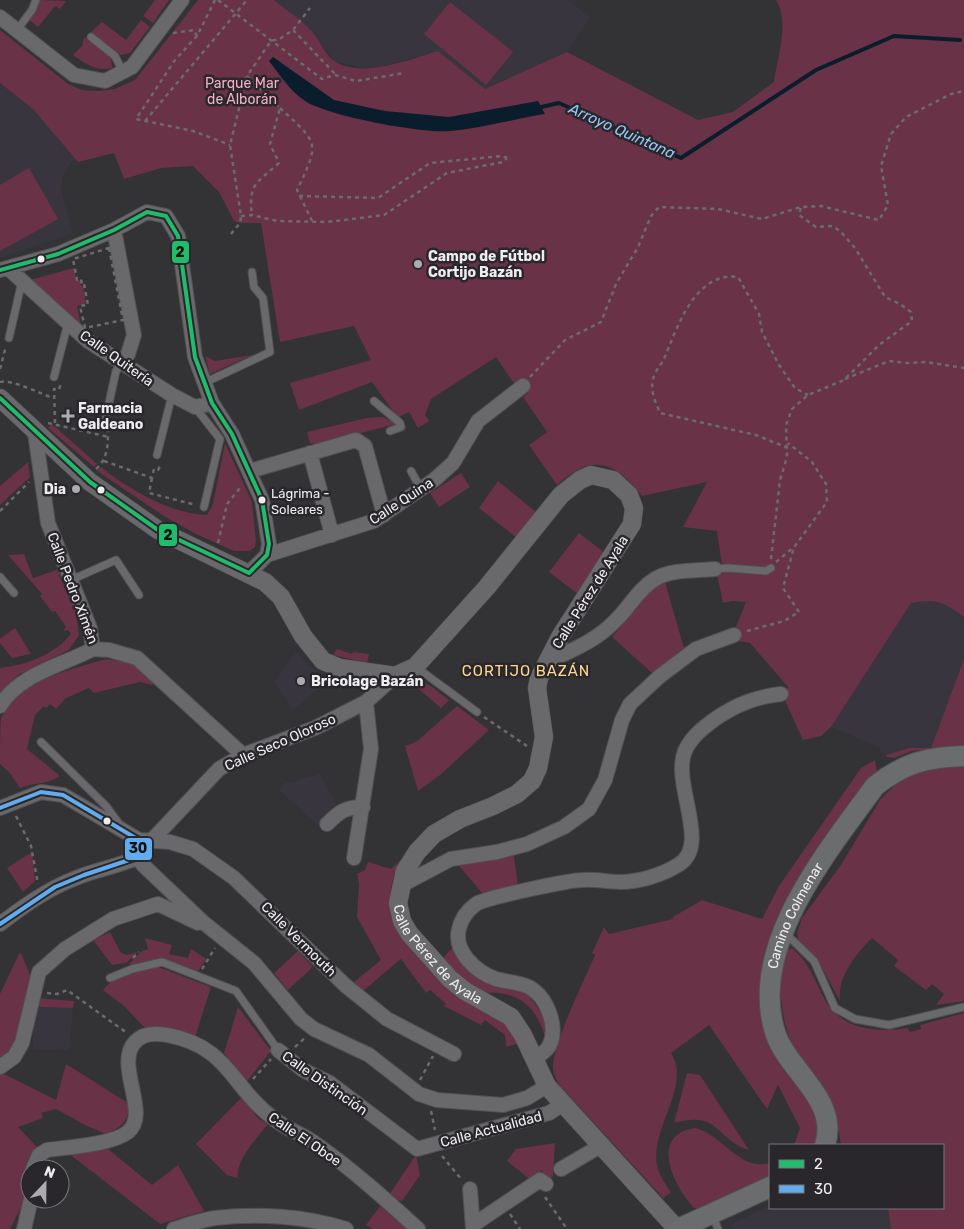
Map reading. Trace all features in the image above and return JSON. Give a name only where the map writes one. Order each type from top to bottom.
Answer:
[{"type":"main road","name":"Camino Colmenar","points":[[825,1144],[828,1127],[825,1112],[814,1091],[792,1063],[776,1035],[770,1000],[771,970],[783,931],[801,893],[875,786],[890,775],[916,761],[964,756]]},
{"type":"main road","points":[[677,1229],[715,1221],[769,1187]]},
{"type":"street","points":[[0,17],[74,75],[105,81],[132,67],[182,0]]},
{"type":"street","points":[[4,270],[58,254],[114,230],[147,212],[166,216],[178,236],[194,357],[212,403],[232,434],[247,477],[262,500],[269,544],[267,555]]},
{"type":"street","points":[[114,230],[134,336],[128,354],[122,363]]},
{"type":"street","name":"Calle Quitería","points":[[4,270],[22,281],[88,341],[172,396],[195,407]]},
{"type":"street","name":"Calle Quina","points":[[249,573],[267,555],[374,521],[384,515],[421,489],[453,462],[478,421],[523,386]]},
{"type":"street","points":[[2,389],[35,433],[90,482],[158,530],[265,582],[281,598],[303,636],[323,661],[340,668],[395,676],[415,667]]},
{"type":"street","points":[[195,407],[212,403]]},
{"type":"street","name":"Calle Pedro Ximén","points":[[35,433],[39,475],[48,523],[90,628],[93,649],[109,650],[137,658],[243,755]]},
{"type":"street","points":[[247,477],[310,454],[356,440],[365,446],[384,515]]},
{"type":"street","points":[[310,454],[332,535]]},
{"type":"street","name":"Calle Pérez de Ayala","points":[[415,667],[487,587],[561,495],[580,480],[591,476],[603,476],[612,480],[629,495],[634,508],[632,524],[546,662],[537,688],[544,737],[538,768],[532,782],[509,798],[460,819],[434,834],[417,852],[405,871],[400,886],[398,903],[402,921],[409,933],[450,979],[465,991],[511,1017],[535,1058],[547,1086],[677,1229]]},
{"type":"street","points":[[546,662],[596,639],[616,620],[646,586],[656,578],[666,574],[715,569]]},
{"type":"street","points":[[400,886],[451,859],[497,852],[527,844],[564,827],[589,809],[605,780],[622,720],[630,704],[660,676],[696,649],[734,635]]},
{"type":"street","points":[[0,706],[5,698],[20,684],[93,649]]},
{"type":"street","name":"Calle Seco Oloroso","points":[[145,840],[219,769],[243,755],[315,728],[366,702],[395,676]]},
{"type":"street","points":[[535,1058],[549,1048],[553,1029],[550,1014],[543,1001],[530,988],[497,979],[482,972],[468,961],[458,944],[458,930],[462,918],[476,904],[493,898],[582,880],[622,882],[655,876],[680,864],[691,849],[693,833],[681,782],[684,752],[698,731],[733,706],[759,696],[781,694]]},
{"type":"street","points":[[354,858],[371,749],[366,702]]},
{"type":"street","points":[[2,919],[41,894],[77,877],[138,857],[145,840],[125,832],[63,795],[41,792],[5,806]]},
{"type":"street","points":[[328,824],[341,810],[348,807],[363,807]]},
{"type":"street","name":"Calle Vermouth","points":[[145,840],[170,842],[193,849],[234,878],[346,986],[387,1019],[454,1054]]},
{"type":"street","points":[[138,857],[143,865],[204,923],[254,963],[301,1019],[314,1029],[369,1055],[419,1094],[428,1097],[503,1105],[527,1098],[547,1086]]},
{"type":"street","points":[[0,1067],[14,1057],[22,1043],[39,972],[65,949],[113,919],[158,904],[194,922],[204,923]]},
{"type":"street","name":"Calle El Oboe","points":[[37,1159],[39,1155],[47,1150],[112,1139],[128,1131],[135,1121],[136,1110],[129,1073],[128,1052],[136,1040],[155,1033],[183,1038],[203,1047],[225,1064],[252,1100],[274,1120],[315,1143],[376,1191],[418,1229]]},
{"type":"street","name":"Calle Distinción","points":[[279,1054],[303,1070],[330,1083],[417,1149]]},
{"type":"street","name":"Calle Actualidad","points":[[417,1149],[549,1113],[563,1104]]},
{"type":"street","points":[[561,1169],[602,1145]]},
{"type":"street","points":[[473,1227],[540,1180],[545,1189]]},
{"type":"street","points":[[470,1189],[473,1227]]},
{"type":"street","points":[[24,1229],[29,1209]]},
{"type":"street","points":[[174,1229],[214,1218],[257,1217],[330,1224],[346,1229]]},
{"type":"lane","points":[[17,30],[32,10],[36,0]]},
{"type":"lane","points":[[91,37],[115,56],[123,72]]},
{"type":"lane","points":[[204,383],[270,352],[263,298],[254,287],[252,272]]},
{"type":"lane","points":[[9,338],[22,281]]},
{"type":"lane","points":[[54,377],[68,322]]},
{"type":"lane","points":[[105,421],[116,371],[122,363]]},
{"type":"lane","points":[[157,455],[172,396]]},
{"type":"lane","points":[[374,401],[400,423],[401,428],[390,432]]},
{"type":"lane","points":[[195,407],[220,439],[204,507]]},
{"type":"lane","points":[[411,471],[421,489]]},
{"type":"lane","points":[[71,580],[116,560],[138,595]]},
{"type":"lane","points":[[715,569],[728,568],[766,571],[771,568]]},
{"type":"lane","points":[[0,577],[14,593]]},
{"type":"lane","points":[[415,667],[477,712]]},
{"type":"lane","points":[[41,742],[106,806],[125,832]]},
{"type":"lane","points":[[783,931],[814,961],[835,1008],[855,1020],[889,1025],[964,1007]]},
{"type":"lane","name":"Calle Distinción","points":[[110,978],[132,969],[162,962],[236,991],[279,1054]]},
{"type":"path","points":[[230,145],[193,131],[136,119],[175,60],[197,36],[216,0],[322,79],[335,74]]},
{"type":"path","points":[[146,121],[247,0]]},
{"type":"path","points":[[231,234],[240,223],[241,216],[230,145],[231,133],[237,120],[247,76],[271,42],[293,30],[310,8]]},
{"type":"path","points":[[170,32],[194,30],[197,36]]},
{"type":"path","points":[[293,30],[335,74],[356,81],[405,73]]},
{"type":"path","points":[[247,76],[310,136],[313,156],[297,190],[312,222]]},
{"type":"path","points":[[523,386],[565,340],[601,322],[616,284],[638,247],[651,216],[659,207],[718,209],[762,219],[801,207],[821,206],[879,220],[888,205],[881,166],[891,134],[906,117],[951,94],[964,91]]},
{"type":"path","points":[[252,215],[250,196],[253,186],[279,163],[270,144],[280,108]]},
{"type":"path","points":[[241,216],[252,215],[277,221],[312,222],[384,215],[446,173],[503,162],[507,158],[502,156],[430,163],[378,198],[299,196]]},
{"type":"path","points":[[801,207],[799,215],[809,224],[816,227],[832,226],[840,231],[855,248],[885,296],[911,312],[912,321],[879,345],[844,380]]},
{"type":"path","points":[[109,248],[123,320],[85,328],[80,306],[88,305],[84,284],[82,285],[81,279],[77,280],[73,259],[109,248]]},
{"type":"path","points":[[788,448],[756,435],[660,413],[652,397],[654,376],[661,366],[691,300],[715,281],[728,275],[738,277],[759,314],[762,332],[779,365],[795,388],[808,395]]},
{"type":"path","points":[[0,369],[9,338]]},
{"type":"path","points":[[771,568],[776,506],[788,448],[786,425],[792,409],[808,395],[889,361],[907,363],[926,362],[964,368]]},
{"type":"path","points":[[58,385],[60,386],[59,390],[54,389],[53,398],[55,423],[109,437]]},
{"type":"path","points":[[2,389],[53,398]]},
{"type":"path","points":[[100,466],[104,461],[109,437],[108,432]]},
{"type":"path","points":[[771,568],[795,546],[827,502],[826,484],[812,462],[788,443]]},
{"type":"path","points":[[104,461],[152,478]]},
{"type":"path","points":[[158,466],[158,470],[154,468],[149,493],[204,507]]},
{"type":"path","points":[[0,511],[39,475]]},
{"type":"path","points":[[217,546],[227,504],[247,477]]},
{"type":"path","points":[[734,635],[784,621],[799,612],[783,588],[795,546]]},
{"type":"path","points":[[486,719],[524,744]]},
{"type":"path","points":[[5,806],[31,846],[36,879],[41,894]]},
{"type":"path","points":[[197,976],[222,936]]},
{"type":"path","points":[[33,991],[57,994],[67,990],[131,1036]]},
{"type":"path","points":[[248,1084],[279,1054],[314,1029]]},
{"type":"path","points":[[422,1076],[432,1056]]},
{"type":"path","points":[[432,1114],[435,1128]]},
{"type":"path","points":[[444,1160],[470,1189]]},
{"type":"path","points":[[545,1189],[567,1229]]},
{"type":"path","points":[[507,1210],[520,1229]]},
{"type":"shaded area","points":[[274,0],[568,0],[590,18],[567,52],[485,89],[438,51],[382,67],[363,68],[334,61],[315,35]]},
{"type":"shaded area","points":[[0,83],[97,157],[72,161],[64,172],[61,189],[73,233],[0,258]]},
{"type":"shaded area","points":[[928,600],[946,604],[964,617],[964,659],[931,748],[909,748],[884,756],[878,747],[831,727],[911,603]]},
{"type":"shaded area","name":"Bricolage Bazán","points":[[297,651],[307,664],[330,679],[293,710],[274,682]]},
{"type":"shaded area","points":[[320,774],[337,806],[318,825],[279,790],[285,783]]},
{"type":"shaded area","points":[[34,1007],[73,1008],[69,1050],[33,1049]]},
{"type":"shaded area","points":[[769,1206],[769,1209],[888,1209],[891,1229],[732,1229],[734,1223]]},
{"type":"green space","points":[[40,0],[66,1],[60,9],[55,6],[38,27],[29,20]]},
{"type":"green space","points":[[155,0],[169,0],[153,23],[143,16]]},
{"type":"green space","name":"Parque Mar de Alborán","points":[[198,0],[274,0],[311,30],[330,58],[344,66],[371,68],[385,66],[438,51],[485,89],[567,52],[698,120],[733,112],[774,82],[782,29],[780,9],[776,0],[964,0],[964,617],[939,602],[911,603],[831,727],[821,736],[803,740],[786,703],[786,688],[789,688],[750,643],[738,641],[736,627],[746,602],[733,601],[723,603],[717,574],[723,573],[717,531],[683,527],[707,482],[642,496],[622,475],[602,465],[592,465],[582,468],[557,485],[529,445],[547,432],[523,397],[528,393],[519,383],[515,385],[496,357],[431,399],[425,415],[429,421],[418,428],[409,412],[399,417],[395,414],[372,382],[299,410],[290,383],[371,360],[354,326],[280,342],[261,223],[240,223],[234,221],[219,192],[193,166],[161,168],[124,179],[114,153],[78,162],[33,109],[0,83],[0,30],[68,84],[82,90],[115,89],[135,80]]},
{"type":"green space","points":[[450,2],[513,52],[486,85],[424,34]]},
{"type":"green space","points":[[141,20],[150,27],[130,53],[121,55],[91,32],[102,22],[126,40]]},
{"type":"green space","points":[[84,37],[111,57],[112,68],[96,68],[73,55],[82,46]]},
{"type":"green space","points":[[29,168],[58,219],[0,251],[0,185]]},
{"type":"green space","points":[[74,268],[76,281],[80,280],[81,286],[83,286],[86,304],[77,306],[82,330],[30,280]]},
{"type":"green space","points":[[252,355],[210,374],[205,356],[215,361]]},
{"type":"green space","points":[[383,417],[396,424],[318,444],[310,443],[307,432],[367,418]]},
{"type":"green space","points":[[52,424],[97,464],[94,467],[48,428]]},
{"type":"green space","points":[[225,443],[252,502],[256,541],[255,547],[249,551],[234,551],[196,534],[164,516],[97,471],[101,467],[137,492],[165,505],[193,514],[207,515],[213,504]]},
{"type":"green space","points":[[28,462],[30,477],[0,505],[0,486]]},
{"type":"green space","points":[[461,473],[470,487],[439,507],[430,493]]},
{"type":"green space","points":[[498,481],[536,512],[517,538],[479,508]]},
{"type":"green space","points":[[579,533],[605,553],[578,594],[549,572]]},
{"type":"green space","points":[[24,554],[33,578],[57,570],[76,614],[79,635],[69,650],[18,675],[0,693],[0,668],[39,658],[56,648],[71,634],[68,630],[63,630],[66,627],[55,611],[52,612],[40,596],[42,594],[8,555]]},
{"type":"green space","points":[[665,582],[684,648],[652,673],[612,637],[651,590]]},
{"type":"green space","points":[[15,628],[31,654],[12,658],[0,643],[0,639]]},
{"type":"green space","points":[[337,649],[352,654],[353,652],[369,654],[367,663],[333,655]]},
{"type":"green space","points":[[106,659],[132,663],[155,681],[152,685],[140,682],[94,693],[89,688],[66,698],[56,709],[50,704],[46,708],[44,706],[35,715],[27,749],[60,776],[50,781],[20,788],[9,772],[0,764],[1,718],[9,705],[19,695],[47,678]]},
{"type":"green space","points":[[964,659],[964,746],[912,751],[894,758],[887,757],[886,755],[909,748],[931,748]]},
{"type":"green space","points":[[413,684],[428,684],[449,700],[441,708]]},
{"type":"green space","points":[[457,706],[489,730],[440,775],[418,791],[405,746],[416,742]]},
{"type":"green space","points":[[875,760],[877,771],[862,787],[778,919],[766,962],[799,1088],[815,1114],[818,1132],[815,1144],[794,1144],[800,1128],[778,1085],[767,1109],[709,1025],[671,1053],[676,1066],[677,1079],[656,1151],[658,1169],[671,1193],[665,1196],[664,1199],[561,1087],[553,1072],[557,1045],[595,955],[592,953],[604,927],[609,934],[673,919],[673,917],[702,900],[762,919],[779,886],[861,768]]},
{"type":"green space","points":[[945,765],[964,765],[964,1001],[936,1005],[944,994],[932,984],[926,990],[894,966],[898,960],[872,938],[849,967],[841,983],[840,1001],[817,959],[799,942],[797,934],[802,918],[841,865],[880,800],[901,779]]},
{"type":"green space","points":[[32,852],[35,881],[23,892],[7,868]]},
{"type":"green space","points":[[405,856],[394,877],[391,892],[391,907],[402,933],[413,949],[426,962],[487,1005],[502,1018],[520,1043],[506,1047],[505,1035],[485,1020],[481,1025],[444,1006],[446,1004],[430,990],[426,993],[401,959],[363,991],[354,982],[381,960],[357,917],[359,884],[357,874],[365,870],[368,862],[391,869]]},
{"type":"green space","points":[[514,856],[518,886],[482,893],[459,866]]},
{"type":"green space","points":[[110,932],[121,953],[127,955],[138,952],[126,963],[112,965],[93,940]]},
{"type":"green space","points":[[145,938],[172,945],[169,954],[188,958],[191,949],[206,959],[197,973],[163,958],[134,965],[129,964],[142,951],[148,949]]},
{"type":"green space","points":[[453,947],[462,963],[528,994],[542,1014],[545,1022],[545,1036],[535,1015],[519,999],[501,993],[481,991],[470,985],[455,972],[442,959]]},
{"type":"green space","points":[[792,948],[798,953],[832,1010],[851,1024],[884,1030],[908,1028],[910,1032],[921,1029],[920,1025],[964,1013],[964,1229],[891,1229],[888,1209],[944,1209],[944,1144],[841,1144],[829,1098],[821,1084],[799,1059],[787,1030],[781,991],[785,951]]},
{"type":"green space","points":[[298,951],[313,967],[288,990],[274,973]]},
{"type":"green space","points":[[21,953],[30,975],[33,972],[27,1008],[15,1043],[0,1061],[0,994]]},
{"type":"green space","points":[[158,967],[211,987],[195,1037],[158,1026],[145,1028],[124,1006],[103,990],[114,980],[121,977]]},
{"type":"green space","points":[[35,998],[74,1001],[73,1008],[34,1007]]},
{"type":"green space","points":[[238,1007],[271,1051],[247,1081],[224,1053]]},
{"type":"green space","points":[[66,1064],[128,1103],[128,1114],[121,1126],[106,1134],[56,1109],[41,1113],[43,1118],[18,1127],[37,1147],[29,1159],[20,1159],[20,1209],[10,1229],[0,1229],[0,1075],[4,1074],[56,1100]]},
{"type":"green space","points":[[687,1073],[700,1075],[749,1150],[729,1139],[709,1123],[701,1120],[674,1123]]},
{"type":"green space","points":[[241,1098],[259,1119],[268,1124],[244,1156],[238,1171],[238,1178],[227,1175],[196,1144]]},
{"type":"green space","points":[[695,1128],[714,1137],[749,1162],[769,1163],[769,1179],[703,1210],[694,1208],[679,1188],[669,1163],[669,1151],[672,1140],[681,1133]]},
{"type":"green space","points":[[555,1143],[553,1176],[549,1179],[541,1170],[532,1181],[507,1161],[516,1149]]},
{"type":"green space","points":[[108,1149],[152,1185],[178,1165],[204,1211],[160,1224],[68,1153]]},
{"type":"green space","points":[[416,1155],[420,1175],[402,1201],[396,1200],[389,1195]]},
{"type":"green space","points":[[380,1206],[407,1229],[373,1229],[366,1225]]},
{"type":"water","points":[[273,57],[334,100],[385,111],[449,117],[538,101],[545,114],[451,131],[420,130],[376,123],[317,107],[305,101],[290,88],[269,61]]},
{"type":"waterway","name":"Arroyo Quintana","points":[[537,108],[559,103],[681,158],[816,70],[894,36],[960,40]]},
{"type":"transit line","name":"2","points":[[0,270],[58,254],[114,230],[147,212],[166,216],[178,236],[195,357],[212,403],[232,434],[262,500],[269,544],[267,555],[249,573],[158,530],[90,482],[0,398]]},
{"type":"transit line","name":"30","points":[[0,808],[41,792],[63,795],[139,840],[138,857],[55,887],[0,924]]},
{"type":"place","name":"Campo de Fútbol Cortijo Bazán","points":[[418,264]]},
{"type":"place","name":"Farmacia Galdeano","points":[[68,416]]},
{"type":"place","name":"Dia","points":[[76,489]]},
{"type":"place","name":"Lágrima - Soleares","points":[[262,500]]},
{"type":"place","name":"Bricolage Bazán","points":[[301,681]]},
{"type":"district","name":"CORTIJO BAZÁN","points":[[526,671]]}]
